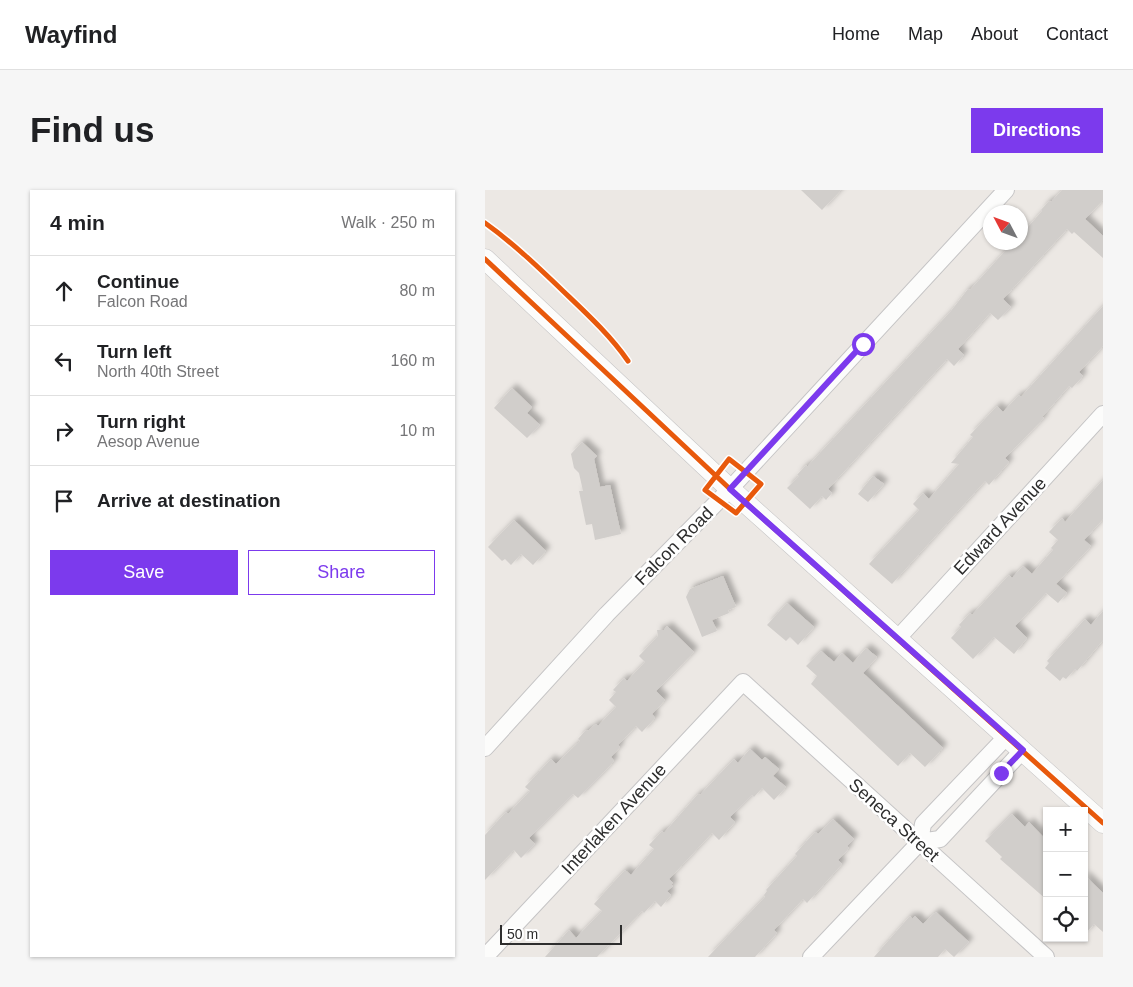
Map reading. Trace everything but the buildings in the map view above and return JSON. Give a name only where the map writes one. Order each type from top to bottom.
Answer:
[{"type":"street","name":"Falcon Road","points":[[485,748],[607,614],[730,489],[1006,190]]},
{"type":"street","points":[[485,258],[730,489],[1103,823]]},
{"type":"street","name":"Edward Avenue","points":[[897,638],[1103,414]]},
{"type":"street","name":"Seneca Street","points":[[743,682],[1046,957]]},
{"type":"street","name":"Interlaken Avenue","points":[[485,957],[743,682]]},
{"type":"street","points":[[811,957],[920,842],[923,824],[1007,736]]},
{"type":"street","points":[[920,842],[940,838],[1023,750]]},
{"type":"cycle path","points":[[485,223],[525,256],[606,333],[628,361]]},
{"type":"cycle path","points":[[485,259],[730,489],[1103,823]]},
{"type":"cycle path","points":[[729,459],[761,484],[736,513],[705,490],[729,459]]},
{"type":"route","points":[[863,344],[730,489],[1023,750],[1001,773]]}]
